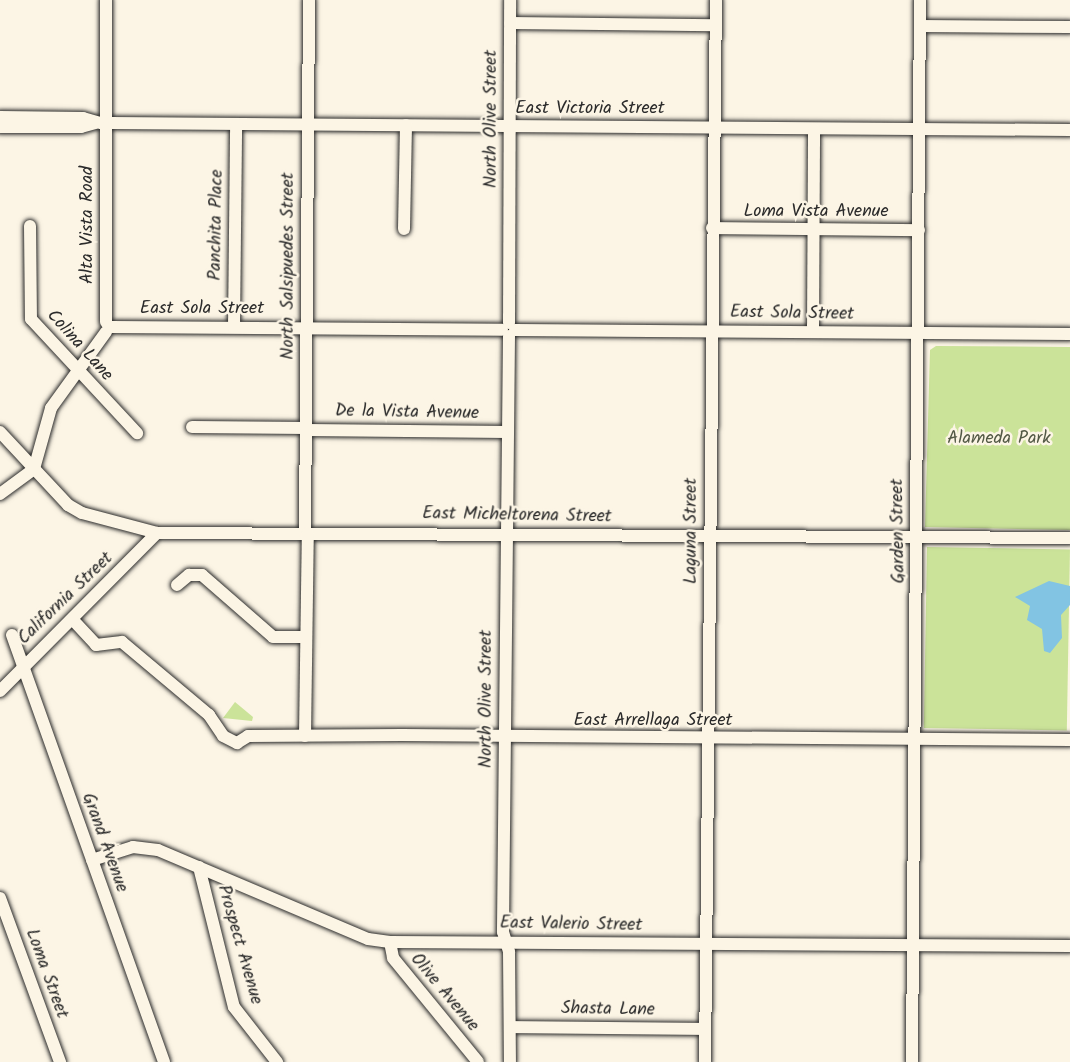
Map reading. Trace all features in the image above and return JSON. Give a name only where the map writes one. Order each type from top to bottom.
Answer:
[{"type":"street","name":"Alta Vista Road","points":[[106,0],[103,123],[108,327]]},
{"type":"street","name":"North Salsipuedes Street","points":[[305,736],[309,0]]},
{"type":"street","name":"North Olive Street","points":[[510,0],[504,738],[510,1062]]},
{"type":"street","name":"Laguna Street","points":[[705,1062],[716,0]]},
{"type":"street","name":"Garden Street","points":[[912,1062],[920,0]]},
{"type":"street","points":[[510,23],[716,25]]},
{"type":"street","points":[[920,26],[1070,27]]},
{"type":"street","name":"East Victoria Street","points":[[0,117],[83,118],[103,123]]},
{"type":"street","name":"East Victoria Street","points":[[0,127],[81,128],[103,123],[1070,130]]},
{"type":"street","name":"Panchita Place","points":[[234,327],[236,124]]},
{"type":"street","points":[[404,229],[406,125]]},
{"type":"street","points":[[813,332],[814,129]]},
{"type":"street","name":"Colina Lane","points":[[30,226],[29,314],[80,374],[137,433]]},
{"type":"street","name":"Loma Vista Avenue","points":[[712,228],[919,230]]},
{"type":"street","name":"East Sola Street","points":[[108,327],[306,326],[1070,334]]},
{"type":"street","points":[[0,495],[34,469],[51,408],[80,374],[108,327]]},
{"type":"street","name":"De la Vista Avenue","points":[[192,427],[507,432]]},
{"type":"street","name":"East Micheltorena Street","points":[[0,432],[34,469],[82,513],[157,533],[1070,537]]},
{"type":"street","name":"California Street","points":[[0,691],[157,533]]},
{"type":"street","points":[[177,585],[189,575],[202,575],[273,637],[306,636]]},
{"type":"street","name":"East Arrellaga Street","points":[[73,620],[96,645],[122,642],[209,715],[223,736],[237,743],[248,736],[1070,740]]},
{"type":"street","name":"Grand Avenue","points":[[12,635],[164,1062]]},
{"type":"street","name":"East Valerio Street","points":[[92,860],[143,847],[199,867],[368,939],[390,942],[1070,946]]},
{"type":"street","name":"Prospect Avenue","points":[[199,867],[234,1007],[277,1062]]},
{"type":"street","name":"Loma Street","points":[[0,898],[60,1062]]},
{"type":"street","name":"Olive Avenue","points":[[390,942],[393,958],[478,1062]]},
{"type":"street","name":"Shasta Lane","points":[[510,1027],[705,1029]]},
{"type":"green space","name":"Alameda Park","points":[[936,346],[1070,347],[1070,530],[925,527],[930,350]]},
{"type":"green space","points":[[927,547],[1070,549],[1067,730],[924,728]]},
{"type":"green space","points":[[235,702],[253,717],[252,721],[223,718]]},
{"type":"water","points":[[1049,581],[1070,586],[1070,605],[1061,615],[1062,638],[1050,653],[1044,651],[1042,629],[1027,620],[1030,606],[1015,597]]}]
